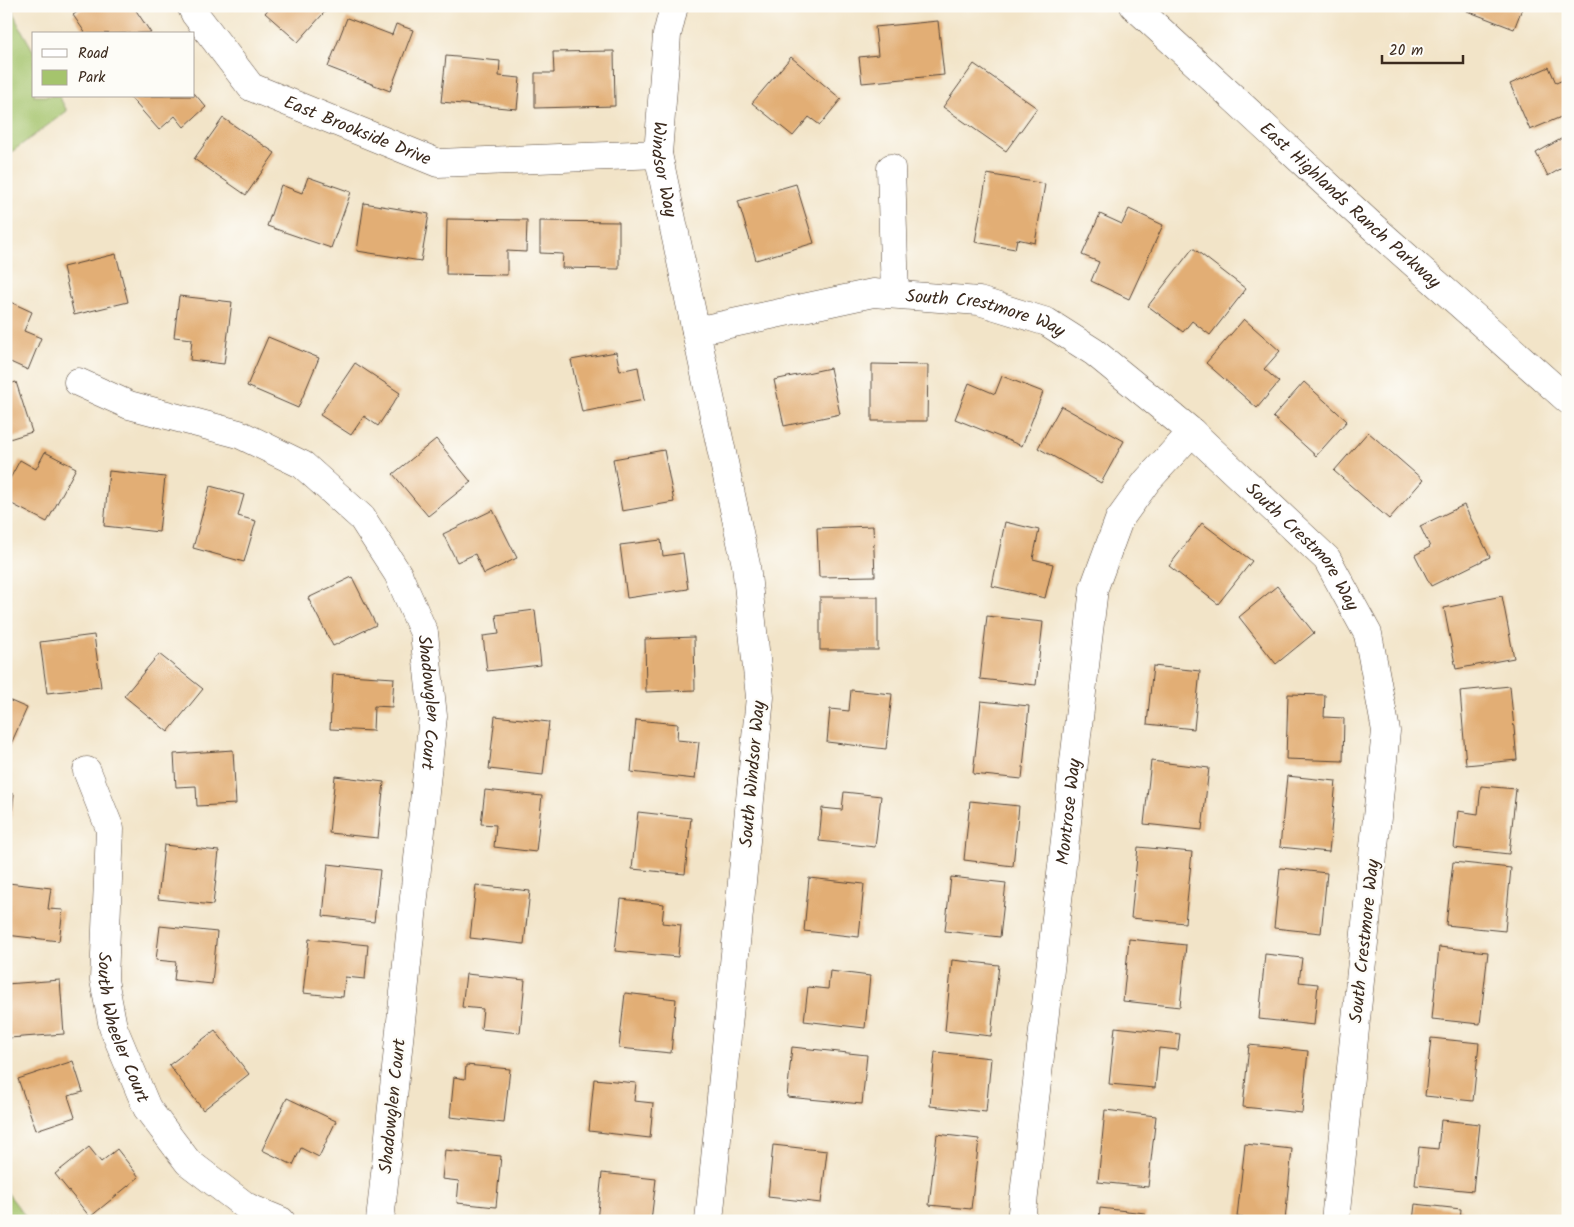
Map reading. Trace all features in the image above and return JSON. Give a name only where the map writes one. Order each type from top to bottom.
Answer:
[{"type":"street","name":"East Brookside Drive","points":[[191,6],[195,14],[251,87],[438,163],[658,154]]},
{"type":"street","name":"Windsor Way","points":[[674,6],[667,35],[658,154],[696,331]]},
{"type":"street","name":"East Highlands Ranch Parkway","points":[[1134,6],[1372,226],[1568,400]]},
{"type":"street","points":[[891,168],[895,294]]},
{"type":"street","name":"South Crestmore Way","points":[[696,331],[874,293],[979,300],[1048,322],[1094,352],[1192,432],[1327,559],[1368,634],[1386,731],[1335,1221]]},
{"type":"street","name":"South Windsor Way","points":[[696,331],[746,565],[760,697],[709,1221]]},
{"type":"street","name":"Shadowglen Court","points":[[78,382],[129,405],[239,434],[303,466],[362,518],[398,574],[424,633],[433,716],[380,1221]]},
{"type":"street","name":"Montrose Way","points":[[1021,1221],[1094,588],[1119,520],[1147,480],[1192,432]]},
{"type":"street","name":"South Wheeler Court","points":[[87,771],[110,829],[104,980],[113,1027],[147,1108],[188,1162],[247,1207],[281,1221]]},
{"type":"green space","points":[[6,6],[12,6],[17,22],[32,48],[32,98],[60,98],[67,111],[6,156]]},
{"type":"green space","points":[[6,1191],[29,1221],[6,1221]]},
{"type":"building","points":[[86,6],[133,6],[150,32],[85,32],[73,15]]},
{"type":"building","points":[[271,6],[330,6],[298,42],[265,13]]},
{"type":"building","points":[[1469,6],[1523,6],[1514,29],[1467,11]]},
{"type":"building","points":[[347,18],[392,35],[396,24],[413,30],[390,91],[328,67]]},
{"type":"building","points":[[938,21],[944,75],[862,83],[859,57],[878,55],[875,27]]},
{"type":"building","points":[[614,51],[615,106],[535,108],[535,73],[554,73],[553,52]]},
{"type":"building","points":[[446,56],[500,61],[499,76],[520,78],[517,109],[441,102]]},
{"type":"building","points":[[791,57],[841,99],[820,125],[809,117],[793,136],[752,103]]},
{"type":"building","points":[[974,64],[1037,108],[1006,151],[943,107]]},
{"type":"building","points":[[1549,67],[1556,83],[1568,78],[1568,114],[1530,130],[1510,84]]},
{"type":"building","points":[[195,94],[206,107],[184,127],[175,116],[159,130],[131,98],[195,98]]},
{"type":"building","points":[[223,118],[275,153],[246,195],[194,159]]},
{"type":"building","points":[[1568,135],[1568,174],[1564,167],[1548,176],[1536,153]]},
{"type":"building","points":[[987,174],[1045,184],[1035,243],[1017,239],[1015,249],[975,242]]},
{"type":"building","points":[[308,177],[351,192],[331,248],[267,226],[281,185],[302,193]]},
{"type":"building","points":[[796,184],[814,243],[756,260],[738,201]]},
{"type":"building","points":[[364,203],[429,214],[421,261],[357,251]]},
{"type":"building","points":[[1129,209],[1163,225],[1129,299],[1091,281],[1099,262],[1082,255],[1100,214],[1122,224]]},
{"type":"building","points":[[447,219],[527,220],[526,252],[507,251],[507,275],[446,274]]},
{"type":"building","points":[[540,221],[619,222],[619,269],[562,268],[563,254],[540,253]]},
{"type":"building","points":[[1193,248],[1246,289],[1210,335],[1192,321],[1183,332],[1148,306]]},
{"type":"building","points":[[116,254],[128,302],[74,315],[63,267]]},
{"type":"building","points":[[179,296],[232,302],[224,364],[190,360],[192,339],[174,337]]},
{"type":"building","points":[[6,300],[32,312],[24,331],[41,338],[28,370],[6,360]]},
{"type":"building","points":[[1244,319],[1280,351],[1264,369],[1279,382],[1257,408],[1206,363]]},
{"type":"building","points":[[268,337],[319,358],[298,408],[247,386]]},
{"type":"building","points":[[616,352],[620,371],[638,367],[644,400],[582,412],[571,360]]},
{"type":"building","points":[[355,363],[400,393],[378,426],[364,416],[351,435],[320,415]]},
{"type":"building","points":[[872,364],[928,365],[927,421],[872,421]]},
{"type":"building","points":[[830,368],[840,414],[784,426],[774,380]]},
{"type":"building","points":[[1002,376],[1043,392],[1022,446],[955,419],[969,383],[995,394]]},
{"type":"building","points":[[16,382],[32,432],[6,440],[6,385]]},
{"type":"building","points":[[1304,382],[1347,421],[1316,456],[1273,417]]},
{"type":"building","points":[[1061,406],[1124,441],[1101,483],[1038,448]]},
{"type":"building","points":[[1368,432],[1423,480],[1389,519],[1334,471]]},
{"type":"building","points":[[436,439],[471,482],[428,516],[393,474]]},
{"type":"building","points":[[664,450],[674,502],[622,511],[613,459]]},
{"type":"building","points":[[45,452],[76,468],[47,522],[6,501],[6,486],[20,460],[36,469]]},
{"type":"building","points":[[109,471],[165,477],[159,532],[104,526]]},
{"type":"building","points":[[210,486],[244,495],[238,516],[256,521],[244,562],[193,548]]},
{"type":"building","points":[[1464,505],[1490,557],[1431,586],[1415,555],[1430,547],[1420,526]]},
{"type":"building","points":[[493,510],[517,558],[484,574],[475,554],[457,562],[443,534]]},
{"type":"building","points":[[1005,522],[1039,530],[1033,559],[1053,564],[1045,598],[992,586]]},
{"type":"building","points":[[1202,523],[1252,561],[1218,604],[1169,566]]},
{"type":"building","points":[[873,526],[875,576],[819,577],[817,528]]},
{"type":"building","points":[[661,540],[663,556],[683,553],[688,589],[627,598],[620,545]]},
{"type":"building","points":[[352,577],[376,625],[333,646],[308,598]]},
{"type":"building","points":[[1277,586],[1314,633],[1276,664],[1239,617]]},
{"type":"building","points":[[1502,596],[1514,658],[1456,669],[1444,608]]},
{"type":"building","points":[[820,597],[878,597],[878,650],[820,650]]},
{"type":"building","points":[[535,610],[541,665],[487,671],[483,636],[499,634],[496,615]]},
{"type":"building","points":[[987,616],[1043,622],[1036,685],[980,679]]},
{"type":"building","points":[[94,635],[101,687],[47,693],[40,642]]},
{"type":"building","points":[[694,637],[695,690],[646,692],[645,639]]},
{"type":"building","points":[[159,654],[203,689],[168,732],[124,696]]},
{"type":"building","points":[[1153,666],[1200,671],[1194,729],[1147,724]]},
{"type":"building","points":[[333,674],[394,678],[392,707],[374,706],[373,731],[330,729]]},
{"type":"building","points":[[1510,686],[1517,760],[1466,765],[1460,691]]},
{"type":"building","points":[[851,690],[892,694],[886,749],[827,742],[830,709],[849,711]]},
{"type":"building","points":[[1288,694],[1325,695],[1324,717],[1344,718],[1343,761],[1286,759]]},
{"type":"building","points":[[6,699],[27,708],[6,755]]},
{"type":"building","points":[[981,701],[1029,706],[1022,779],[973,774]]},
{"type":"building","points":[[495,716],[549,722],[543,775],[489,769]]},
{"type":"building","points":[[636,720],[678,724],[677,740],[699,742],[695,779],[631,772]]},
{"type":"building","points":[[233,750],[236,804],[197,806],[196,786],[176,787],[174,754]]},
{"type":"building","points":[[1151,761],[1209,768],[1202,830],[1144,824]]},
{"type":"building","points":[[335,776],[384,782],[378,838],[329,833]]},
{"type":"building","points":[[1287,776],[1336,781],[1329,852],[1280,847]]},
{"type":"building","points":[[1481,786],[1516,789],[1509,854],[1454,848],[1458,811],[1478,814]]},
{"type":"building","points":[[485,790],[542,796],[536,852],[494,847],[496,825],[481,824]]},
{"type":"building","points":[[844,792],[881,796],[875,847],[819,841],[822,808],[842,810]]},
{"type":"building","points":[[6,793],[14,794],[10,831],[6,830]]},
{"type":"building","points":[[970,801],[1019,806],[1013,866],[964,860]]},
{"type":"building","points":[[638,812],[691,818],[685,874],[632,869]]},
{"type":"building","points":[[164,845],[219,851],[213,905],[158,899]]},
{"type":"building","points":[[1138,847],[1192,852],[1185,923],[1131,918]]},
{"type":"building","points":[[1453,862],[1511,868],[1505,931],[1446,925]]},
{"type":"building","points":[[328,864],[380,870],[374,922],[323,916]]},
{"type":"building","points":[[1280,868],[1327,873],[1321,933],[1274,928]]},
{"type":"building","points":[[951,877],[1006,883],[1000,937],[945,931]]},
{"type":"building","points":[[809,878],[864,884],[859,937],[804,931]]},
{"type":"building","points":[[8,883],[51,888],[48,909],[63,910],[59,941],[6,935]]},
{"type":"building","points":[[476,885],[530,891],[524,944],[470,938]]},
{"type":"building","points":[[621,899],[664,904],[662,923],[681,925],[678,957],[615,951]]},
{"type":"building","points":[[160,926],[217,932],[212,984],[174,980],[176,962],[156,960]]},
{"type":"building","points":[[309,939],[368,945],[365,979],[345,977],[343,997],[303,993]]},
{"type":"building","points":[[1129,939],[1186,945],[1180,1007],[1123,1001]]},
{"type":"building","points":[[1439,947],[1488,952],[1480,1024],[1432,1019]]},
{"type":"building","points":[[1265,954],[1302,958],[1299,982],[1318,984],[1314,1025],[1259,1019]]},
{"type":"building","points":[[952,960],[999,965],[991,1036],[945,1031]]},
{"type":"building","points":[[830,971],[870,976],[865,1028],[804,1021],[808,987],[828,989]]},
{"type":"building","points":[[466,974],[525,980],[520,1033],[481,1029],[483,1009],[462,1007]]},
{"type":"building","points":[[60,980],[64,1034],[9,1038],[6,984]]},
{"type":"building","points":[[625,993],[676,999],[671,1053],[619,1048]]},
{"type":"building","points":[[1115,1027],[1180,1034],[1178,1050],[1159,1048],[1155,1088],[1109,1084]]},
{"type":"building","points":[[215,1030],[249,1074],[203,1110],[169,1065]]},
{"type":"building","points":[[1431,1038],[1479,1043],[1473,1101],[1425,1096]]},
{"type":"building","points":[[1249,1045],[1308,1051],[1302,1113],[1243,1107]]},
{"type":"building","points":[[792,1047],[867,1055],[862,1104],[787,1097]]},
{"type":"building","points":[[935,1052],[991,1058],[986,1112],[930,1106]]},
{"type":"building","points":[[73,1061],[83,1092],[68,1096],[75,1117],[36,1130],[18,1079]]},
{"type":"building","points":[[466,1065],[510,1069],[504,1123],[450,1117],[454,1077],[465,1079]]},
{"type":"building","points":[[594,1079],[636,1083],[634,1101],[653,1103],[650,1138],[589,1131]]},
{"type":"building","points":[[287,1098],[336,1121],[319,1157],[301,1148],[293,1165],[262,1150]]},
{"type":"building","points":[[1105,1110],[1156,1116],[1148,1187],[1098,1182]]},
{"type":"building","points":[[1441,1120],[1480,1124],[1473,1191],[1415,1185],[1419,1147],[1438,1149]]},
{"type":"building","points":[[937,1134],[979,1139],[971,1209],[929,1205]]},
{"type":"building","points":[[1245,1144],[1292,1149],[1285,1221],[1237,1217]]},
{"type":"building","points":[[773,1145],[827,1151],[821,1203],[768,1197]]},
{"type":"building","points":[[89,1147],[101,1162],[117,1149],[139,1177],[90,1217],[55,1174]]},
{"type":"building","points":[[445,1150],[501,1156],[496,1207],[457,1203],[459,1181],[442,1179]]},
{"type":"building","points":[[602,1173],[656,1179],[651,1221],[597,1221]]},
{"type":"building","points":[[1415,1204],[1461,1209],[1460,1221],[1413,1221]]},
{"type":"building","points":[[1100,1208],[1145,1213],[1144,1221],[1099,1221]]}]
